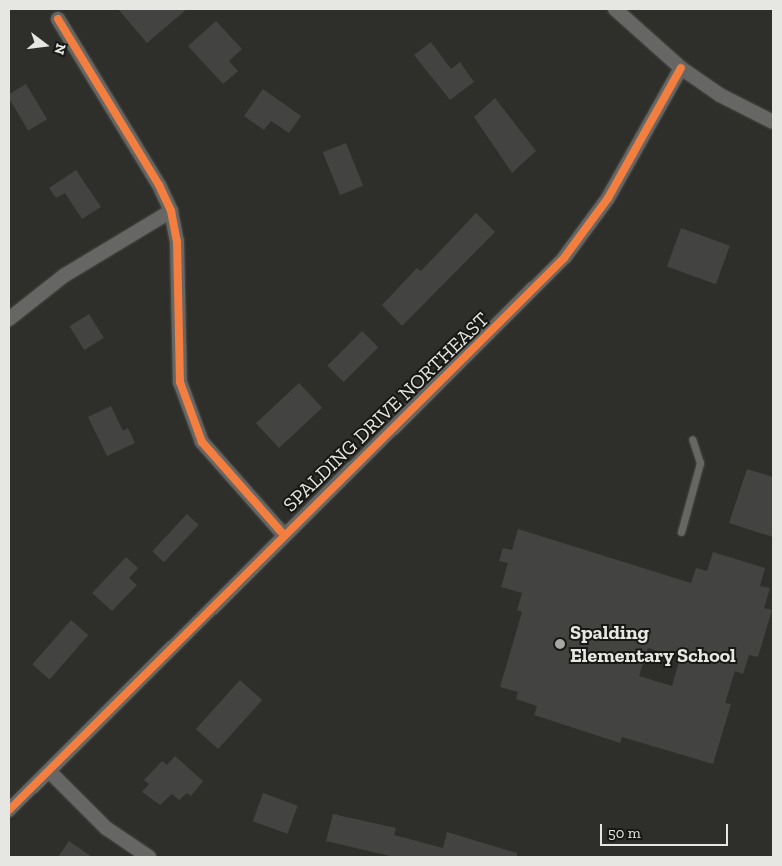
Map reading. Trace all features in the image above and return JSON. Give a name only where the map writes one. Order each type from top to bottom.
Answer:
[{"type":"street","points":[[616,9],[681,68],[720,95],[773,122]]},
{"type":"street","points":[[58,19],[171,211],[177,241],[180,382],[202,442],[284,535]]},
{"type":"street","name":"SPALDING DRIVE NORTHEAST","points":[[9,810],[564,258],[608,198],[681,68]]},
{"type":"street","points":[[9,319],[65,275],[171,211]]},
{"type":"street","points":[[49,771],[106,828],[149,857]]},
{"type":"lane","points":[[681,532],[700,464],[692,439]]},
{"type":"building","points":[[118,9],[187,9],[147,43]]},
{"type":"building","points":[[216,21],[242,49],[229,61],[238,71],[223,84],[188,46]]},
{"type":"building","points":[[431,42],[451,69],[460,62],[474,82],[450,100],[414,55]]},
{"type":"building","points":[[26,84],[47,119],[28,130],[9,98],[9,94]]},
{"type":"building","points":[[263,89],[301,116],[289,133],[271,121],[264,130],[244,116]]},
{"type":"building","points":[[495,98],[536,151],[512,173],[474,117]]},
{"type":"building","points":[[346,143],[363,186],[340,195],[323,152]]},
{"type":"building","points":[[76,170],[101,207],[82,219],[65,193],[56,198],[49,188]]},
{"type":"building","points":[[476,213],[495,232],[402,326],[382,305],[417,268],[421,271]]},
{"type":"building","points":[[681,228],[730,246],[716,284],[667,267]]},
{"type":"building","points":[[89,314],[104,338],[84,350],[69,326]]},
{"type":"building","points":[[362,331],[378,347],[344,382],[327,366]]},
{"type":"building","points":[[299,383],[322,408],[279,448],[256,423]]},
{"type":"building","points":[[111,406],[123,431],[128,428],[135,443],[107,456],[88,417]]},
{"type":"building","points":[[747,469],[773,477],[773,537],[729,523]]},
{"type":"building","points":[[187,514],[199,525],[164,562],[152,551]]},
{"type":"building","name":"Spalding Elementary School","points":[[518,529],[691,583],[696,568],[707,571],[713,552],[765,568],[760,586],[770,588],[764,608],[772,610],[758,657],[749,655],[743,674],[735,671],[725,703],[731,704],[713,764],[622,737],[620,743],[534,715],[537,706],[516,699],[518,692],[500,687],[522,612],[517,610],[522,593],[501,587],[508,563],[499,561],[503,548],[512,550]],"holes":[[[648,648],[680,658],[672,686],[639,676]]]},
{"type":"building","points":[[126,557],[138,568],[129,578],[137,585],[112,611],[92,593]]},
{"type":"building","points":[[71,620],[88,635],[50,680],[32,665]]},
{"type":"building","points":[[240,680],[262,700],[218,749],[196,729]]},
{"type":"building","points":[[175,756],[203,781],[191,796],[187,793],[179,800],[172,794],[160,805],[142,792],[149,784],[144,780],[162,761],[167,765]]},
{"type":"building","points":[[263,793],[298,806],[288,834],[253,821]]},
{"type":"building","points":[[333,814],[396,828],[394,835],[443,848],[447,832],[517,853],[517,857],[394,857],[326,841]]},
{"type":"building","points":[[69,841],[92,857],[58,857]]},
{"type":"cycle path","points":[[58,19],[159,185],[171,211],[177,241],[180,382],[202,442],[284,535]]},
{"type":"cycle path","points":[[9,810],[564,258],[608,198],[681,68]]},
{"type":"place","name":"Spalding Elementary School","points":[[560,644]]}]
